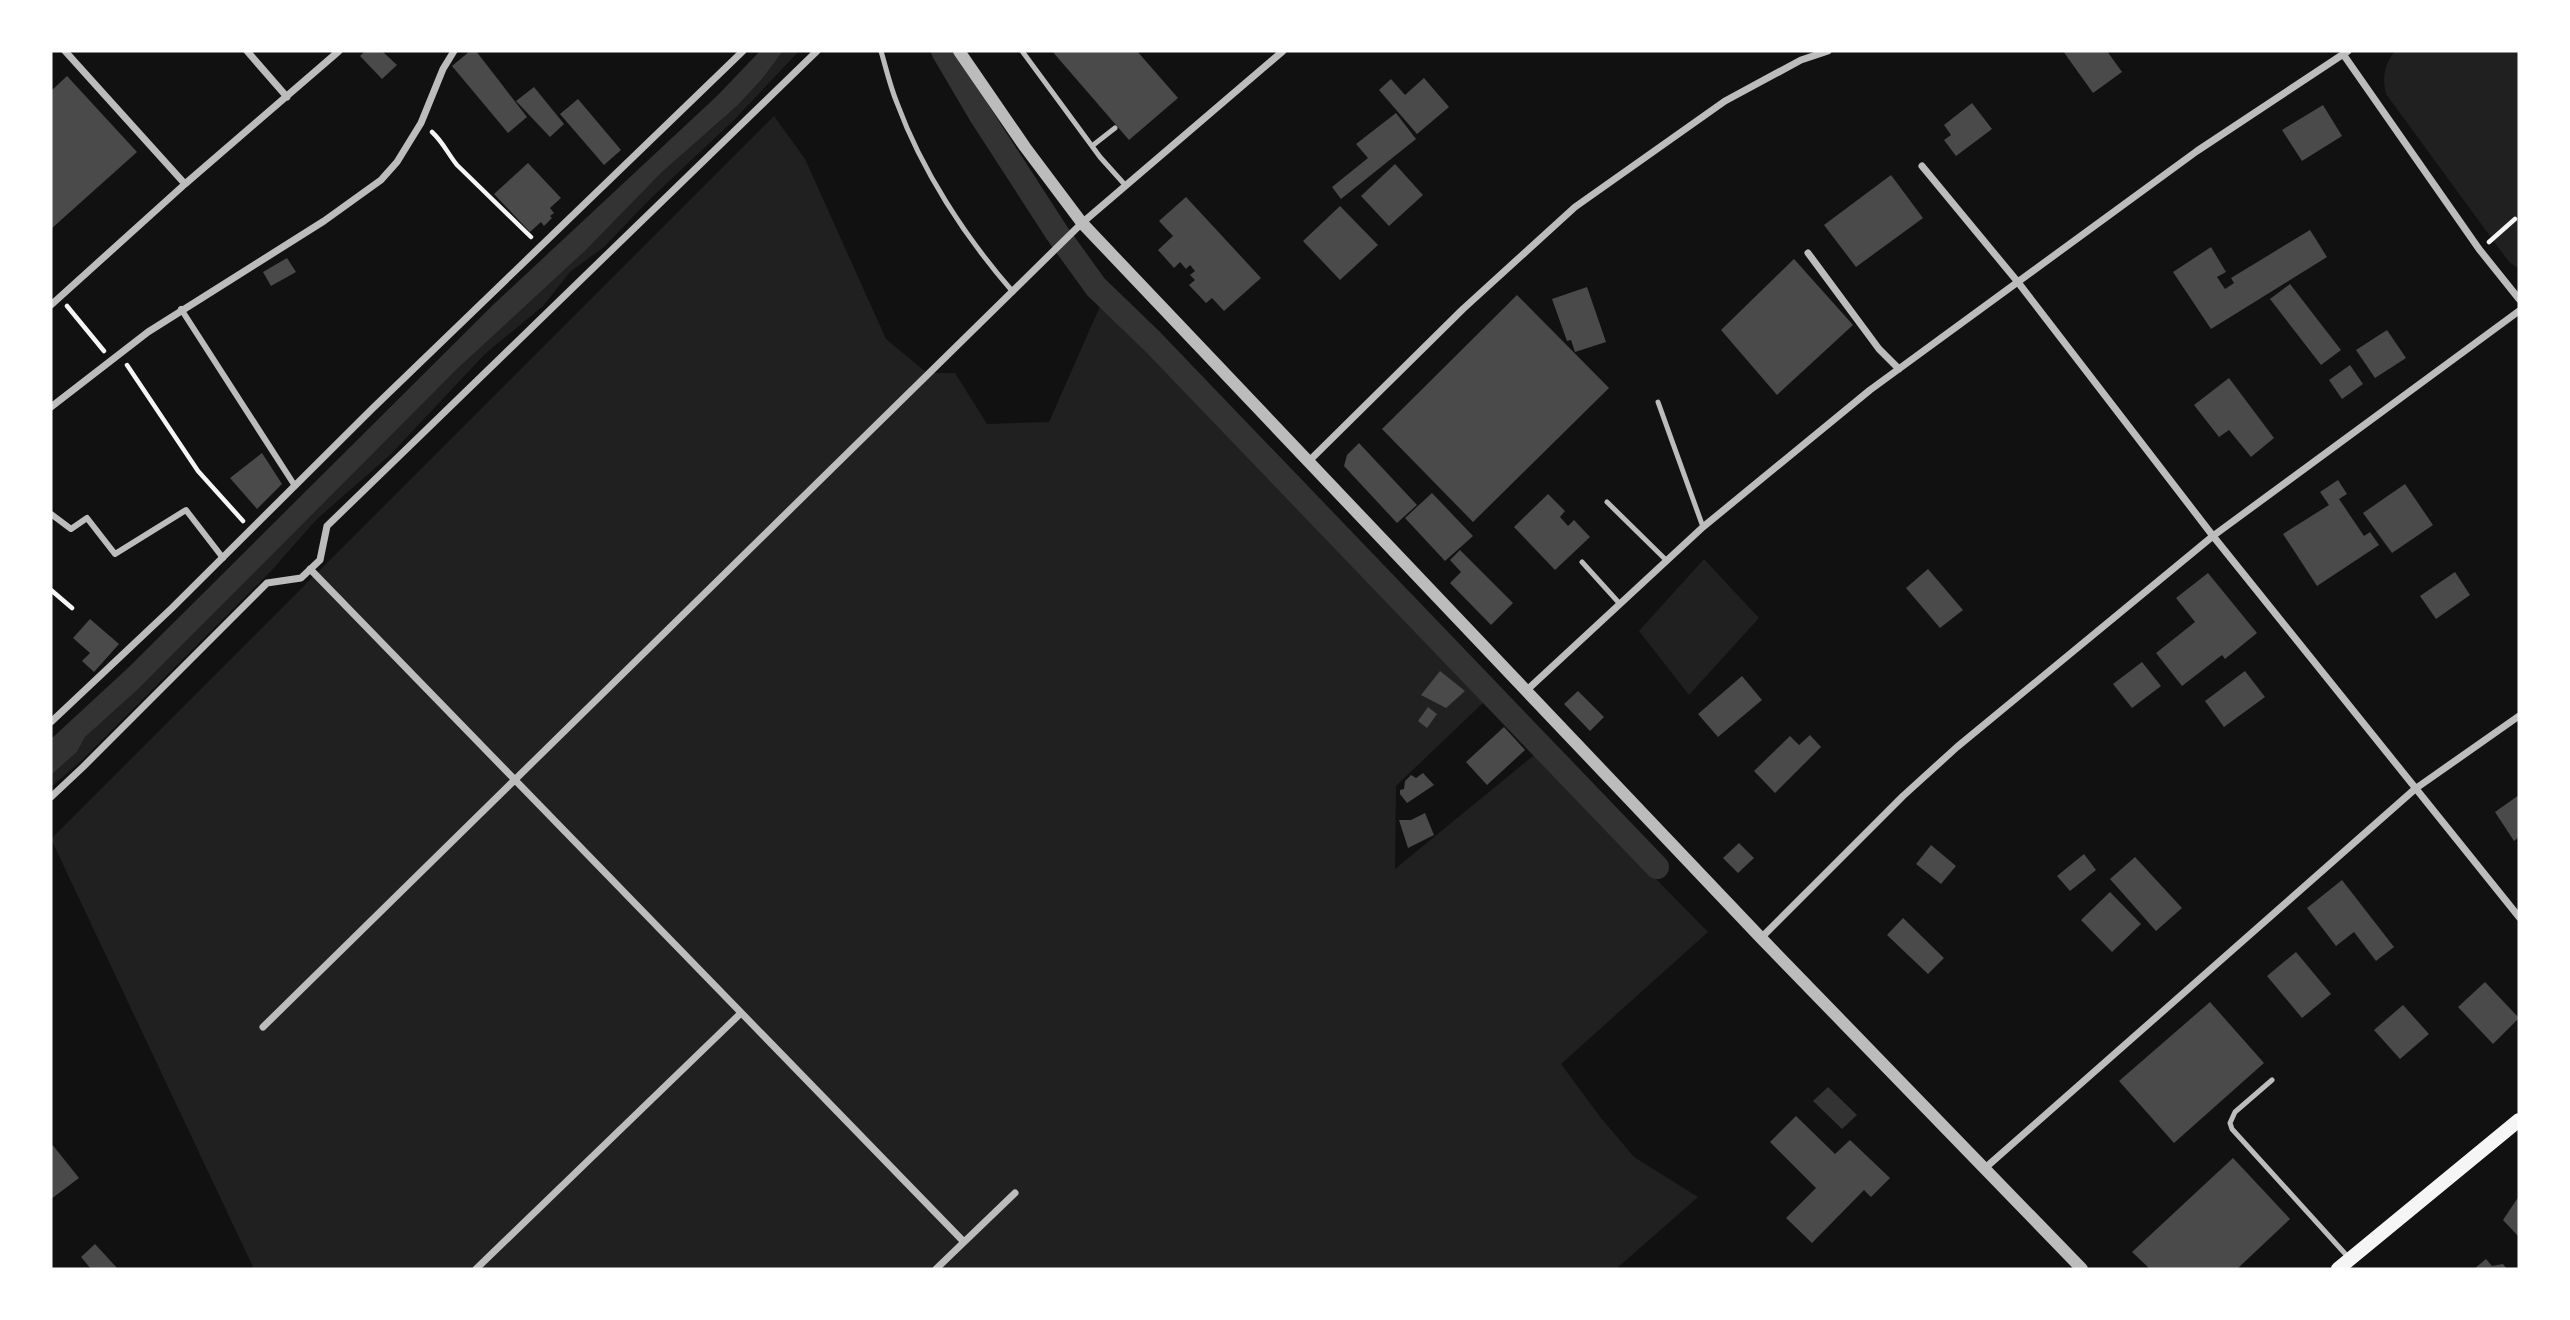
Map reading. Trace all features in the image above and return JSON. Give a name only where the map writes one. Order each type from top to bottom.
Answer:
[{"type":"main road","points":[[2338,1269],[2519,1120]]},
{"type":"street","points":[[65,51],[185,184]]},
{"type":"street","points":[[247,51],[287,97]]},
{"type":"street","points":[[51,305],[185,184],[339,51]]},
{"type":"street","points":[[51,407],[110,359],[181,309],[324,221],[381,180],[397,162],[421,122],[443,69],[454,51]]},
{"type":"street","points":[[51,722],[743,51]]},
{"type":"street","points":[[51,797],[267,583],[301,578],[320,560],[327,526],[817,51]]},
{"type":"street","points":[[959,51],[1025,147],[1082,223],[1761,938],[2082,1269]]},
{"type":"street","points":[[263,1027],[1082,223],[1283,51]]},
{"type":"street","points":[[1796,51],[1801,60]]},
{"type":"street","points":[[1307,462],[1463,309],[1575,207],[1725,100],[1801,60],[1828,51]]},
{"type":"street","points":[[1526,692],[1703,527],[1899,369],[2197,151],[2346,52],[2479,249],[2519,299]]},
{"type":"street","points":[[1922,166],[2017,281],[2213,536],[2519,917]]},
{"type":"street","points":[[1808,253],[1879,349],[1899,369]]},
{"type":"street","points":[[181,309],[295,486]]},
{"type":"street","points":[[1761,938],[1956,747],[2213,536],[2519,311]]},
{"type":"street","points":[[51,514],[71,529],[87,518],[115,554],[186,510],[223,558]]},
{"type":"street","points":[[310,569],[964,1242]]},
{"type":"street","points":[[1984,1169],[2415,789],[2519,716]]},
{"type":"street","points":[[476,1269],[741,1013]]},
{"type":"street","points":[[936,1269],[1015,1193]]},
{"type":"lane","points":[[881,51],[897,103],[921,155],[964,230],[1013,292]]},
{"type":"lane","points":[[1022,51],[1092,146],[1126,186]]},
{"type":"lane","points":[[1092,146],[1115,128]]},
{"type":"lane","points":[[1658,402],[1703,527]]},
{"type":"lane","points":[[1607,502],[1667,561]]},
{"type":"lane","points":[[1582,562],[1620,604]]},
{"type":"lane","points":[[2272,1080],[2235,1112],[2230,1123],[2232,1129],[2350,1259]]},
{"type":"path","points":[[421,122],[444,144],[448,153],[466,173],[540,246]]},
{"type":"path","points":[[2479,249],[2515,219]]},
{"type":"path","points":[[60,297],[110,359]]},
{"type":"path","points":[[119,353],[198,471],[251,530]]},
{"type":"path","points":[[51,590],[72,608]]},
{"type":"shaded area","points":[[760,51],[783,51],[738,105],[662,172],[586,250],[456,370],[138,689],[85,737],[77,752],[51,775],[51,739],[129,667],[494,304],[718,95]]},
{"type":"shaded area","points":[[783,51],[799,51],[735,119],[648,201],[604,247],[570,272],[543,306],[485,354],[391,454],[316,520],[271,571],[80,762],[51,787],[51,775],[77,752],[85,737],[456,370],[586,250],[662,172],[738,105]]},
{"type":"shaded area","points":[[2395,51],[2519,51],[2519,269],[2509,262],[2386,94],[2385,71]]},
{"type":"shaded area","points":[[774,116],[805,159],[886,339],[927,373],[955,373],[987,424],[1049,422],[1101,304],[1487,699],[1396,786],[1395,869],[1550,742],[1669,864],[1655,878],[1708,932],[1561,1064],[1634,1157],[1698,1197],[1616,1269],[254,1269],[51,839]]},
{"type":"shaded area","points":[[1704,559],[1759,618],[1689,695],[1639,631]]},
{"type":"shaded area","points":[[1828,1087],[1857,1115],[1842,1129],[1813,1101]]},
{"type":"building","points":[[365,51],[382,51],[397,65],[382,79],[360,56]]},
{"type":"building","points":[[470,51],[476,51],[527,117],[508,133],[452,66]]},
{"type":"building","points":[[1052,51],[1137,51],[1178,98],[1129,140]]},
{"type":"building","points":[[2063,51],[2107,51],[2122,72],[2093,93]]},
{"type":"building","points":[[67,76],[137,152],[51,229],[51,91]]},
{"type":"building","points":[[1424,78],[1449,107],[1417,134],[1379,90],[1391,79],[1405,95]]},
{"type":"building","points":[[534,87],[564,124],[550,137],[516,101]]},
{"type":"building","points":[[578,99],[621,150],[604,165],[560,114]]},
{"type":"building","points":[[1972,103],[1992,129],[1956,156],[1944,140],[1951,135],[1944,125]]},
{"type":"building","points":[[2323,105],[2342,136],[2302,161],[2282,130]]},
{"type":"building","points":[[1396,113],[1416,139],[1341,199],[1332,187],[1368,158],[1356,144]]},
{"type":"building","points":[[528,163],[561,198],[550,208],[554,213],[550,216],[552,218],[544,226],[541,222],[530,232],[494,194]]},
{"type":"building","points":[[1395,164],[1423,195],[1389,226],[1361,196]]},
{"type":"building","points":[[1891,175],[1923,218],[1856,267],[1824,225]]},
{"type":"building","points":[[1186,197],[1261,278],[1224,311],[1212,298],[1206,303],[1189,285],[1195,280],[1190,275],[1195,271],[1190,265],[1186,269],[1180,262],[1174,268],[1158,250],[1173,236],[1159,221]]},
{"type":"building","points":[[1340,206],[1378,245],[1340,280],[1303,241]]},
{"type":"building","points":[[2310,230],[2327,257],[2211,329],[2173,272],[2211,247],[2226,272],[2217,277],[2225,289],[2234,283],[2231,278]]},
{"type":"building","points":[[287,258],[296,272],[271,286],[263,272]]},
{"type":"building","points":[[1794,259],[1853,325],[1777,395],[1721,330]]},
{"type":"building","points":[[2290,284],[2341,350],[2321,365],[2270,299]]},
{"type":"building","points":[[1587,287],[1606,342],[1575,352],[1571,340],[1567,341],[1552,299]]},
{"type":"building","points":[[1517,295],[1609,388],[1473,522],[1382,429]]},
{"type":"building","points":[[2387,330],[2406,358],[2375,378],[2356,350]]},
{"type":"building","points":[[2350,365],[2363,384],[2342,399],[2329,380]]},
{"type":"building","points":[[2229,378],[2274,438],[2251,457],[2229,430],[2219,437],[2194,405]]},
{"type":"building","points":[[1359,443],[1417,505],[1397,523],[1344,466],[1347,455]]},
{"type":"building","points":[[262,453],[282,484],[257,509],[230,478]]},
{"type":"building","points":[[2338,480],[2347,494],[2339,499],[2364,536],[2370,532],[2379,545],[2317,586],[2283,534],[2329,505],[2320,492]]},
{"type":"building","points":[[2405,484],[2433,525],[2392,553],[2363,513]]},
{"type":"building","points":[[1432,493],[1473,536],[1445,561],[1405,518]]},
{"type":"building","points":[[1548,494],[1565,511],[1560,517],[1568,526],[1574,520],[1590,537],[1555,570],[1514,527]]},
{"type":"building","points":[[1460,550],[1513,603],[1491,625],[1450,583],[1461,572],[1450,560]]},
{"type":"building","points":[[1928,569],[1963,610],[1940,628],[1906,588]]},
{"type":"building","points":[[2455,572],[2470,595],[2436,619],[2420,596]]},
{"type":"building","points":[[2208,573],[2257,633],[2225,659],[2222,655],[2182,686],[2156,653],[2195,622],[2176,598]]},
{"type":"building","points":[[90,619],[119,644],[94,672],[82,661],[90,653],[73,638]]},
{"type":"building","points":[[2142,662],[2161,686],[2132,708],[2113,684]]},
{"type":"building","points":[[1440,671],[1465,691],[1446,708],[1421,695]]},
{"type":"building","points":[[2245,671],[2265,697],[2224,727],[2205,701]]},
{"type":"building","points":[[1742,676],[1762,700],[1718,737],[1698,714]]},
{"type":"building","points":[[1578,691],[1604,717],[1590,731],[1564,704]]},
{"type":"building","points":[[1428,707],[1437,714],[1427,728],[1418,721]]},
{"type":"building","points":[[1504,727],[1525,750],[1487,785],[1466,762]]},
{"type":"building","points":[[1810,735],[1821,747],[1775,793],[1754,771],[1790,736],[1799,745]]},
{"type":"building","points":[[1423,773],[1434,785],[1407,803],[1400,790],[1404,789],[1405,781],[1411,775],[1416,778]]},
{"type":"building","points":[[2519,795],[2519,837],[2514,841],[2495,812]]},
{"type":"building","points":[[1425,813],[1434,835],[1408,848],[1399,820],[1411,820]]},
{"type":"building","points":[[1739,843],[1754,858],[1738,873],[1723,858]]},
{"type":"building","points":[[1931,845],[1956,866],[1941,884],[1916,864]]},
{"type":"building","points":[[2084,854],[2096,870],[2070,891],[2057,876]]},
{"type":"building","points":[[2135,857],[2182,908],[2156,931],[2110,879]]},
{"type":"building","points":[[2342,880],[2394,947],[2376,961],[2354,932],[2336,946],[2307,908]]},
{"type":"building","points":[[2110,892],[2141,924],[2112,952],[2081,920]]},
{"type":"building","points":[[1903,918],[1944,958],[1928,974],[1887,935]]},
{"type":"building","points":[[2296,952],[2331,994],[2302,1018],[2267,976]]},
{"type":"building","points":[[2485,982],[2519,1018],[2493,1044],[2458,1007]]},
{"type":"building","points":[[2210,1002],[2264,1063],[2174,1143],[2119,1081]]},
{"type":"building","points":[[2403,1005],[2429,1034],[2400,1059],[2374,1030]]},
{"type":"building","points":[[1796,1116],[1835,1154],[1850,1140],[1890,1178],[1871,1197],[1864,1190],[1812,1243],[1786,1218],[1816,1188],[1770,1142]]},
{"type":"building","points":[[51,1143],[79,1178],[51,1199]]},
{"type":"building","points":[[2233,1158],[2290,1219],[2237,1269],[2150,1269],[2132,1252]]},
{"type":"building","points":[[2519,1196],[2519,1237],[2503,1220]]},
{"type":"building","points":[[95,1244],[118,1269],[91,1269],[81,1257]]},
{"type":"building","points":[[2486,1259],[2492,1266],[2503,1264],[2507,1269],[2474,1269]]},
{"type":"waterway","points":[[943,51],[1057,233],[1096,287],[1153,342],[1657,867]]}]
